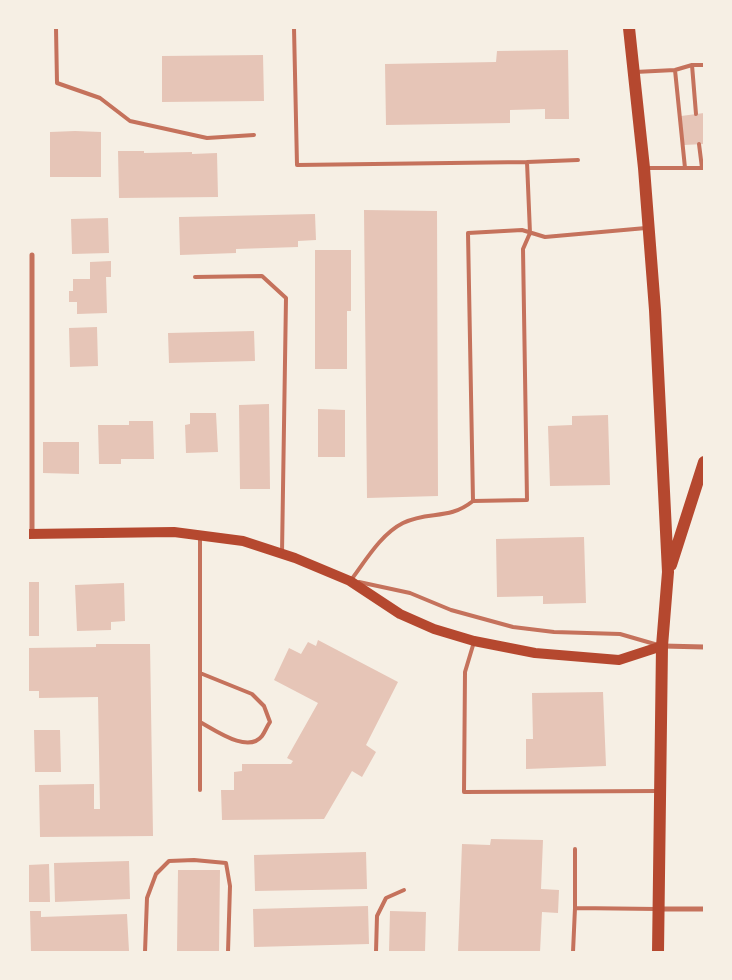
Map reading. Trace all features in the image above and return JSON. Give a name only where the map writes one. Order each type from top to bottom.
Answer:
[{"type":"main road","points":[[629,28],[644,168],[655,310],[668,572],[662,646],[658,952]]},
{"type":"main road","points":[[668,572],[704,462]]},
{"type":"main road","points":[[30,534],[174,532],[243,541],[350,580],[400,614],[434,629],[474,641],[535,653],[619,660],[662,646]]},
{"type":"street","points":[[30,534],[32,255]]},
{"type":"street","points":[[662,646],[704,647]]},
{"type":"street","points":[[659,909],[704,909]]},
{"type":"lane","points":[[56,28],[57,83],[100,98],[130,121],[207,138],[254,135]]},
{"type":"lane","points":[[294,28],[297,165],[578,160]]},
{"type":"lane","points":[[634,72],[675,70],[692,65],[704,65]]},
{"type":"lane","points":[[692,65],[696,114]]},
{"type":"lane","points":[[675,70],[685,168]]},
{"type":"lane","points":[[644,168],[703,168],[699,144]]},
{"type":"lane","points":[[527,162],[530,233],[523,249],[527,500],[473,500],[462,510],[446,515],[429,515],[404,523],[385,536],[350,580],[410,593],[451,610],[513,627],[554,632],[620,634],[662,646]]},
{"type":"lane","points":[[473,500],[468,233],[522,230],[545,237],[649,228]]},
{"type":"lane","points":[[195,277],[262,276],[286,298],[282,554]]},
{"type":"lane","points":[[200,535],[200,790]]},
{"type":"lane","points":[[474,641],[465,672],[464,792],[661,791]]},
{"type":"lane","points":[[200,673],[252,694],[264,706],[270,722],[261,738],[250,743],[234,740],[200,722]]},
{"type":"lane","points":[[574,952],[575,849]]},
{"type":"lane","points":[[145,952],[147,898],[156,874],[169,861],[194,860],[226,863],[230,886],[228,952]]},
{"type":"lane","points":[[376,952],[377,916],[386,898],[404,890]]},
{"type":"lane","points":[[575,908],[659,909]]},
{"type":"building","points":[[568,50],[569,119],[545,119],[545,109],[510,110],[510,123],[386,125],[385,64],[496,62],[497,51]]},
{"type":"building","points":[[263,55],[264,101],[162,102],[162,56]]},
{"type":"building","points":[[704,113],[704,144],[684,145],[681,116]]},
{"type":"building","points":[[50,132],[101,132],[101,177],[50,177]]},
{"type":"building","points":[[118,151],[144,151],[144,153],[192,152],[192,154],[217,153],[218,197],[119,198]]},
{"type":"building","points":[[364,210],[437,211],[438,496],[367,498]]},
{"type":"building","points":[[315,214],[316,240],[298,241],[298,247],[236,249],[236,253],[180,255],[179,217]]},
{"type":"building","points":[[108,218],[109,253],[72,254],[71,219]]},
{"type":"building","points":[[315,250],[351,250],[351,311],[347,311],[347,369],[315,369]]},
{"type":"building","points":[[111,261],[111,277],[106,277],[107,313],[77,314],[77,302],[69,302],[69,291],[73,291],[73,279],[90,279],[90,262]]},
{"type":"building","points":[[97,327],[98,366],[70,367],[69,328]]},
{"type":"building","points":[[254,331],[255,361],[169,363],[168,333]]},
{"type":"building","points":[[269,404],[270,489],[240,489],[239,405]]},
{"type":"building","points":[[318,409],[345,410],[345,457],[318,457]]},
{"type":"building","points":[[190,413],[216,413],[218,452],[186,453],[185,425],[190,424]]},
{"type":"building","points":[[608,415],[610,485],[550,486],[548,426],[572,425],[572,416]]},
{"type":"building","points":[[129,421],[153,421],[154,459],[121,459],[121,464],[99,464],[98,425],[129,425]]},
{"type":"building","points":[[43,442],[79,442],[79,474],[43,473]]},
{"type":"building","points":[[584,537],[586,603],[543,604],[543,596],[497,597],[496,539]]},
{"type":"building","points":[[28,582],[39,582],[39,636],[28,636]]},
{"type":"building","points":[[124,583],[125,621],[111,622],[111,630],[77,631],[75,585]]},
{"type":"building","points":[[318,640],[398,682],[366,745],[376,752],[362,777],[352,771],[324,819],[222,820],[221,790],[234,790],[234,772],[242,771],[242,764],[291,764],[293,761],[287,758],[318,703],[274,680],[289,648],[301,654],[308,642],[316,646]]},
{"type":"building","points":[[96,644],[150,644],[153,836],[40,837],[39,785],[94,784],[94,809],[100,809],[98,697],[39,698],[39,691],[28,691],[28,648],[96,647]]},
{"type":"building","points":[[603,692],[606,766],[526,769],[526,739],[533,739],[532,693]]},
{"type":"building","points":[[34,730],[60,730],[61,772],[35,772]]},
{"type":"building","points":[[491,839],[543,840],[541,889],[559,890],[558,913],[542,912],[540,952],[458,952],[462,844],[490,845]]},
{"type":"building","points":[[366,852],[367,889],[255,891],[254,855]]},
{"type":"building","points":[[129,861],[130,899],[55,902],[54,863]]},
{"type":"building","points":[[49,864],[50,902],[28,902],[28,865]]},
{"type":"building","points":[[178,870],[220,870],[219,952],[177,952]]},
{"type":"building","points":[[368,906],[369,944],[254,947],[253,909]]},
{"type":"building","points":[[30,911],[41,911],[41,917],[127,914],[129,951],[31,952]]},
{"type":"building","points":[[390,911],[426,912],[425,952],[389,952]]}]
